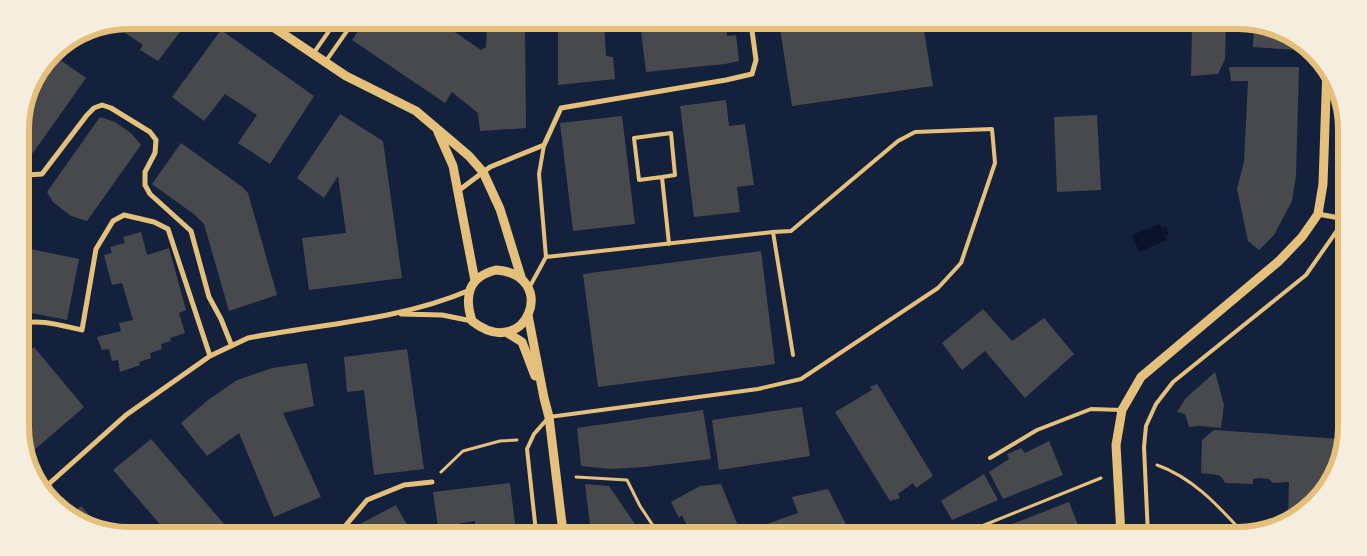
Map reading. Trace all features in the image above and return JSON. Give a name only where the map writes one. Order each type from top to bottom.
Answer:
[{"type":"street","points":[[276,29],[356,82],[404,104],[436,127],[469,156],[483,172],[500,209],[522,280]]},
{"type":"street","points":[[458,190],[490,167],[544,145],[561,108],[752,74],[756,60],[753,29]]},
{"type":"street","points":[[1121,527],[1116,445],[1122,410],[1141,377],[1279,261],[1302,237],[1318,214],[1323,184],[1326,80]]},
{"type":"street","points":[[29,175],[42,174],[87,115],[94,108],[102,105],[111,108],[150,132],[156,140],[155,153],[145,172],[145,185],[150,194],[191,231],[209,297],[221,319],[231,344]]},
{"type":"street","points":[[436,127],[453,166],[475,281]]},
{"type":"street","points":[[1318,214],[1338,218]]},
{"type":"street","points":[[29,322],[42,322],[82,330],[96,249],[113,221],[124,215],[154,222],[168,229],[210,356]]},
{"type":"street","points":[[395,314],[442,315],[472,321],[488,331],[506,332],[520,327],[528,315],[531,299],[529,288],[517,275],[507,271],[496,270],[486,273],[475,281],[470,290],[467,301],[472,321]]},
{"type":"street","points":[[47,485],[126,415],[210,356],[231,344],[258,336],[395,314],[450,299],[470,290]]},
{"type":"street","points":[[528,315],[549,417],[562,527]]},
{"type":"street","points":[[506,332],[522,342],[544,398]]},
{"type":"street","points":[[344,527],[367,500],[404,485],[432,482]]},
{"type":"lane","points":[[313,54],[330,29]]},
{"type":"lane","points":[[325,63],[348,29]]},
{"type":"lane","points":[[535,527],[527,449],[534,434],[549,417],[758,390],[801,379],[938,288],[961,264],[996,163],[992,129],[915,132],[898,141],[791,231],[546,257]]},
{"type":"lane","points":[[671,133],[675,175],[662,177],[639,180],[634,138],[671,133]]},
{"type":"lane","points":[[529,288],[546,257],[539,174],[544,145]]},
{"type":"lane","points":[[662,177],[669,244]]},
{"type":"lane","points":[[1148,527],[1144,447],[1146,426],[1156,404],[1173,382],[1306,275],[1338,229]]},
{"type":"lane","points":[[772,232],[793,355]]},
{"type":"lane","points":[[990,458],[1037,430],[1091,409],[1122,410]]},
{"type":"path","points":[[432,482],[463,451],[500,441],[520,440]]},
{"type":"path","points":[[1153,464],[1174,471],[1204,494],[1237,527]]},
{"type":"path","points":[[576,477],[627,480],[640,506],[654,527]]},
{"type":"path","points":[[980,527],[1102,478]]},
{"type":"water","points":[[1160,224],[1162,228],[1166,226],[1169,234],[1165,236],[1167,240],[1139,252],[1132,235]]},
{"type":"building","points":[[120,29],[182,29],[158,61],[140,50],[143,45]]},
{"type":"building","points":[[360,29],[450,29],[481,50],[486,47],[487,29],[525,29],[526,128],[480,131],[478,113],[452,92],[445,103],[352,40]]},
{"type":"building","points":[[558,29],[604,29],[606,56],[613,57],[615,79],[558,85]]},
{"type":"building","points":[[641,29],[726,29],[727,36],[736,35],[739,61],[646,72]]},
{"type":"building","points":[[780,29],[924,29],[933,86],[792,106]]},
{"type":"building","points":[[1192,29],[1226,29],[1225,59],[1218,74],[1191,76]]},
{"type":"building","points":[[221,30],[314,96],[270,164],[238,143],[257,115],[225,94],[204,121],[172,97]]},
{"type":"building","points":[[1254,30],[1271,34],[1296,48],[1296,50],[1253,47]]},
{"type":"building","points":[[58,58],[86,78],[33,153],[29,150],[29,122],[32,103],[39,84]]},
{"type":"building","points":[[1229,67],[1299,67],[1296,176],[1292,201],[1274,235],[1259,250],[1248,241],[1237,189],[1244,162],[1248,81],[1231,81]]},
{"type":"building","points":[[726,100],[729,126],[745,124],[754,185],[737,187],[740,212],[694,217],[680,106]]},
{"type":"building","points":[[340,114],[383,141],[402,278],[309,290],[302,238],[346,233],[338,176],[324,198],[297,178]]},
{"type":"building","points":[[1097,115],[1101,190],[1057,192],[1054,117]]},
{"type":"building","points":[[622,116],[635,224],[573,231],[560,123]]},
{"type":"building","points":[[100,117],[115,122],[131,133],[141,145],[87,221],[71,216],[53,202],[47,192]]},
{"type":"building","points":[[181,143],[248,193],[277,295],[229,311],[204,224],[195,215],[152,184]]},
{"type":"building","points":[[141,232],[147,255],[169,248],[186,310],[179,313],[185,333],[170,338],[171,341],[161,344],[162,349],[150,353],[151,358],[139,362],[140,365],[120,372],[118,360],[112,361],[109,349],[102,350],[97,337],[121,331],[119,323],[133,320],[122,283],[112,285],[104,255],[112,253],[110,247],[125,243],[123,237]]},
{"type":"building","points":[[29,249],[79,259],[67,320],[29,313]]},
{"type":"building","points":[[761,251],[775,364],[598,387],[583,274]]},
{"type":"building","points":[[983,309],[1012,341],[1044,318],[1074,354],[1025,398],[985,351],[962,370],[942,343]]},
{"type":"building","points":[[34,347],[84,407],[32,452],[29,428],[29,351]]},
{"type":"building","points":[[407,349],[424,469],[374,475],[364,390],[347,392],[344,357]]},
{"type":"building","points":[[307,363],[314,406],[283,413],[321,497],[274,517],[239,433],[207,456],[181,423],[208,400],[237,380],[272,368]]},
{"type":"building","points":[[1215,372],[1224,405],[1221,428],[1189,427],[1185,414],[1177,412],[1185,399]]},
{"type":"building","points":[[877,384],[933,476],[916,488],[913,483],[898,494],[900,498],[890,501],[835,412],[872,390],[870,387]]},
{"type":"building","points":[[802,407],[810,456],[719,470],[712,420]]},
{"type":"building","points":[[703,410],[711,459],[611,469],[581,466],[577,428]]},
{"type":"building","points":[[1214,430],[1337,439],[1333,460],[1318,488],[1299,507],[1288,514],[1289,482],[1273,483],[1269,479],[1259,478],[1253,479],[1253,484],[1225,483],[1218,475],[1201,473],[1202,440]]},
{"type":"building","points":[[151,439],[227,527],[162,527],[113,470]]},
{"type":"building","points":[[1049,441],[1063,475],[1003,499],[989,472],[1009,459],[1007,454],[1021,448],[1025,453]]},
{"type":"building","points":[[984,474],[998,500],[952,520],[941,501]]},
{"type":"building","points":[[510,483],[515,527],[476,527],[475,521],[438,527],[433,492]]},
{"type":"building","points":[[585,484],[609,486],[637,527],[590,527]]},
{"type":"building","points":[[721,484],[739,527],[687,527],[682,515],[679,518],[671,502],[700,486]]},
{"type":"building","points":[[828,489],[847,527],[759,527],[798,513],[792,497]]},
{"type":"building","points":[[1069,502],[1079,527],[1004,527]]},
{"type":"building","points":[[396,505],[408,527],[359,527],[358,525]]},
{"type":"building","points":[[81,506],[94,521],[84,517],[75,511]]}]
